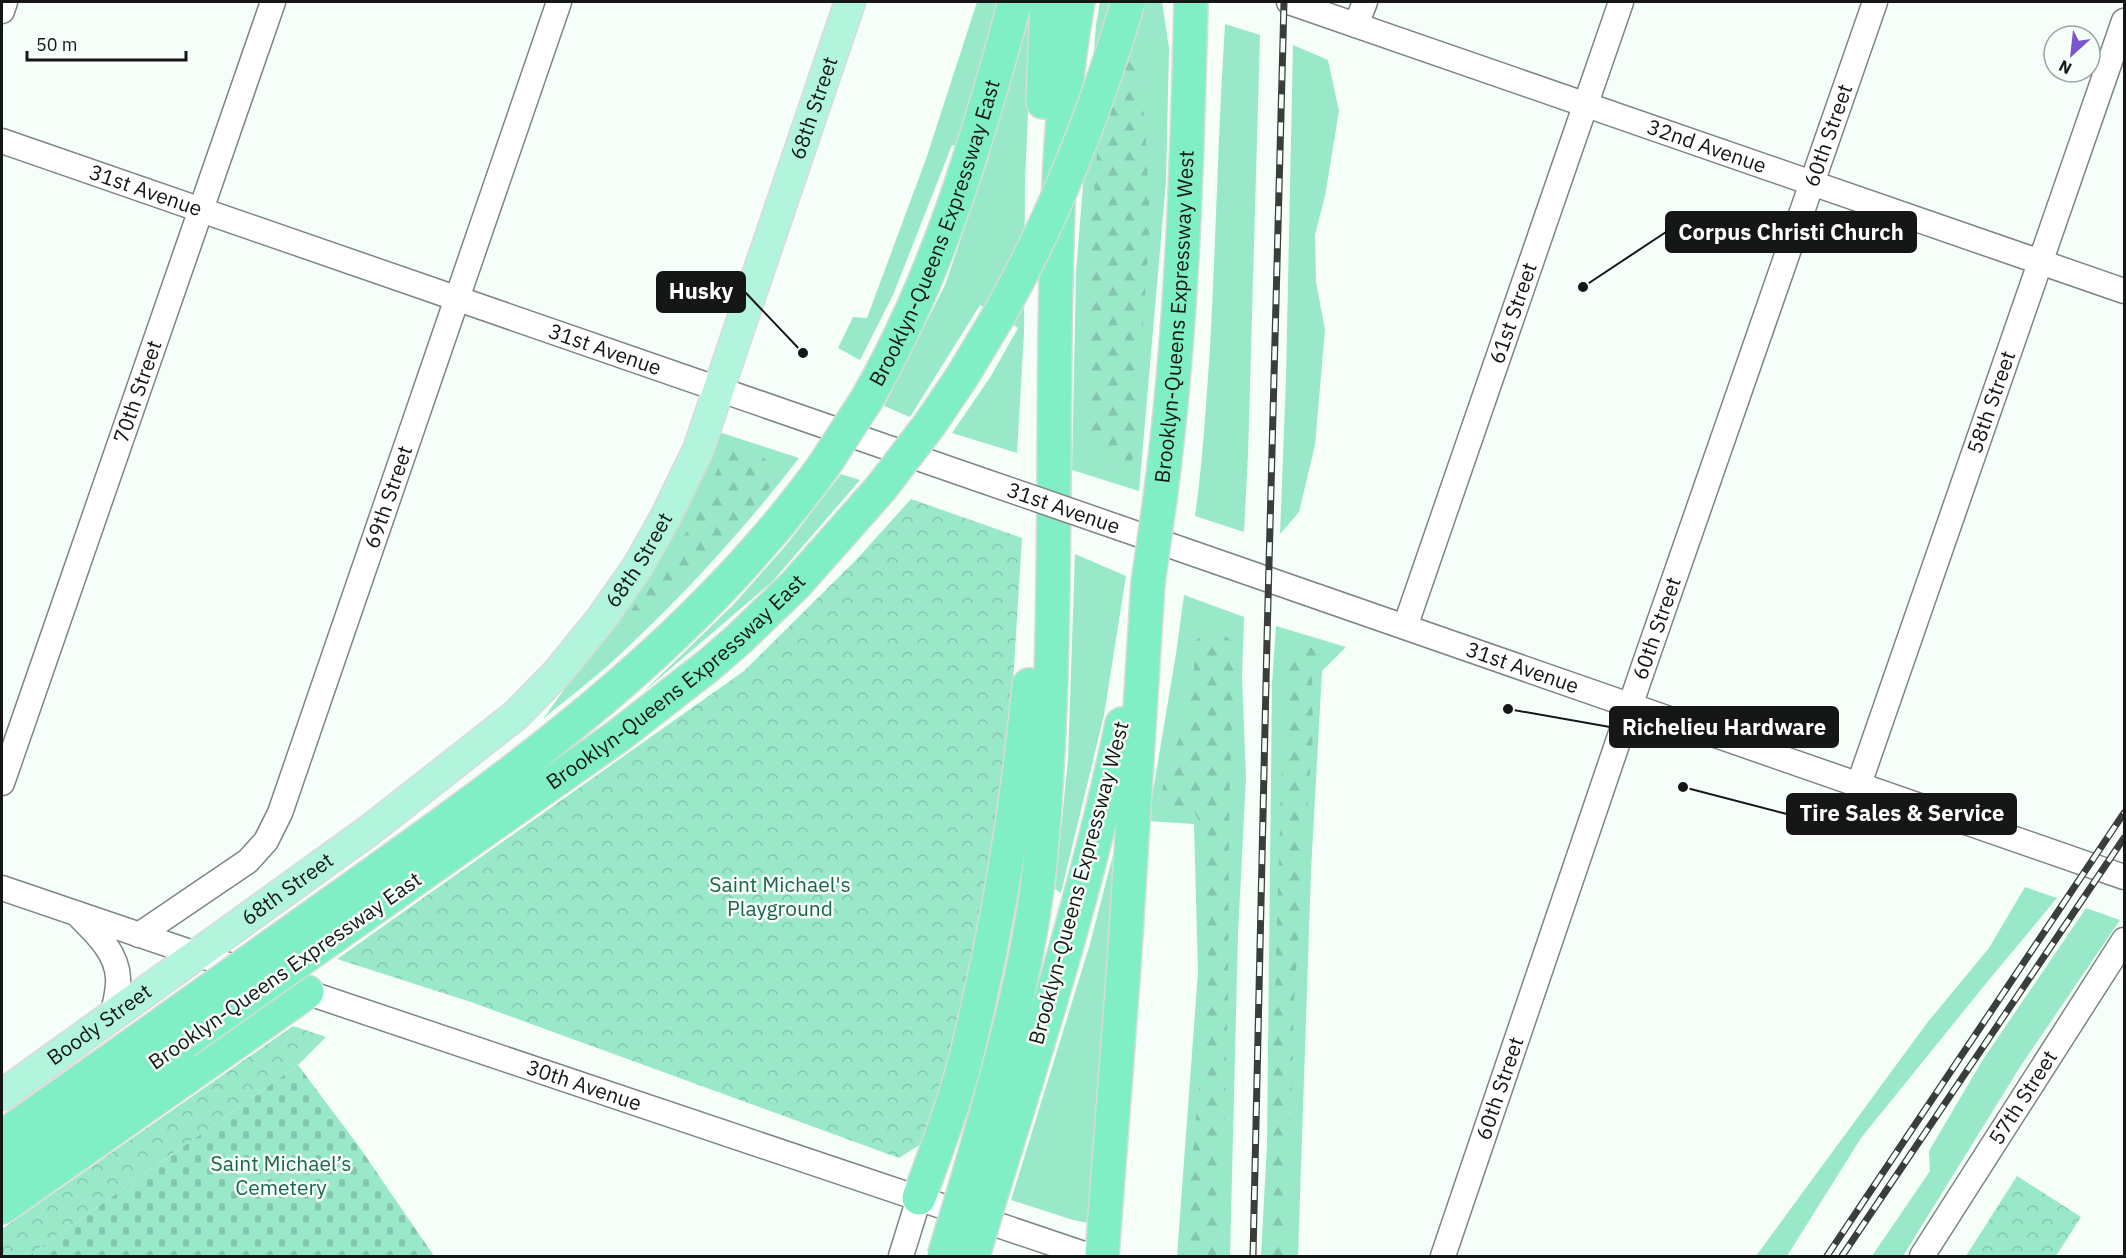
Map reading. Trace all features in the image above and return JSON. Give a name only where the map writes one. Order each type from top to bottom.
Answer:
[{"type":"highway","name":"Brooklyn-Queens Expressway East","points":[[336,917],[479,798],[601,702],[684,626],[752,556],[823,467],[867,399],[890,358],[922,291],[973,152],[1015,2]]},
{"type":"highway","points":[[1047,2],[1042,136],[1056,275]]},
{"type":"highway","name":"Brooklyn-Queens Expressway East","points":[[2,1137],[176,1030],[336,917],[586,758],[687,683],[776,604],[833,544],[881,488],[930,424],[999,315],[1041,236],[1078,152],[1098,98],[1128,2]]},
{"type":"highway","name":"Brooklyn-Queens Expressway West","points":[[944,1257],[981,1184],[1064,954],[1094,843],[1121,729],[1148,583],[1174,379],[1200,37],[1191,2]]},
{"type":"highway","points":[[1200,37],[1213,2]]},
{"type":"highway","name":"Brooklyn-Queens Expressway West","points":[[973,1257],[981,1184],[1036,894],[1046,780],[1056,275],[1063,105],[1076,10]]},
{"type":"highway","points":[[919,1198],[962,1071],[990,951],[1009,853],[1031,669],[1052,562]]},
{"type":"highway","points":[[1102,1257],[1124,965],[1148,583]]},
{"type":"highway","points":[[2,1207],[307,992]]},
{"type":"highway","name":"Brooklyn-Queens Expressway East","points":[[2,1171],[176,1030]]},
{"type":"main road","name":"68th Street","points":[[195,954],[371,829],[516,715],[558,672],[601,619],[638,566],[666,516],[698,450],[850,2]]},
{"type":"main road","name":"Boody Street","points":[[2,1095],[195,954]]},
{"type":"street","points":[[2,11],[5,2]]},
{"type":"street","name":"70th Street","points":[[2,783],[273,2]]},
{"type":"street","name":"69th Street","points":[[139,935],[248,861],[266,842],[280,813],[559,2]]},
{"type":"street","name":"32nd Avenue","points":[[1289,2],[2124,291]]},
{"type":"street","points":[[1356,25],[1365,2]]},
{"type":"street","name":"61st Street","points":[[1405,627],[1621,2]]},
{"type":"street","name":"60th Street","points":[[1443,1257],[1631,705],[1875,2]]},
{"type":"street","name":"58th Street","points":[[1859,784],[2124,21]]},
{"type":"street","name":"31st Avenue","points":[[2,141],[2124,877]]},
{"type":"street","name":"30th Avenue","points":[[2,888],[1090,1257]]},
{"type":"street","name":"30th Avenue","points":[[77,914],[100,937],[112,956],[118,977],[112,1016]]},
{"type":"street","name":"57th Street","points":[[1922,1257],[2124,940]]},
{"type":"street","points":[[901,1257],[919,1198]]},
{"type":"green space","points":[[977,2],[1033,2],[1025,179],[1024,333],[1017,453],[952,433],[991,376],[1018,328],[980,305],[910,417],[884,406],[945,285],[989,157],[952,145],[893,295],[860,360],[838,348],[853,317],[867,318],[926,159]]},
{"type":"green space","points":[[1100,2],[1162,2],[1169,48],[1166,181],[1139,491],[1072,470],[1076,272],[1096,25]]},
{"type":"green space","points":[[1135,4],[1150,223],[1134,456],[1129,466],[1112,467],[1089,441],[1084,404],[1091,228],[1100,119]]},
{"type":"green space","points":[[1225,24],[1260,35],[1244,532],[1195,516],[1210,348]]},
{"type":"green space","points":[[1293,45],[1328,60],[1339,111],[1325,196],[1315,235],[1316,282],[1325,330],[1315,445],[1299,512],[1280,534],[1286,378]]},
{"type":"green space","points":[[719,432],[799,458],[734,538],[663,613],[605,668],[543,719],[597,644]]},
{"type":"green space","points":[[754,449],[776,469],[771,486],[699,570],[625,642],[617,640],[620,629],[630,612],[692,524],[725,454],[735,450]]},
{"type":"green space","points":[[841,474],[860,480],[772,582],[642,693],[732,606],[787,544]]},
{"type":"green space","name":"Saint Michael's Playground","points":[[911,499],[1022,538],[1010,730],[988,907],[930,1138],[899,1158],[471,1002],[337,959],[744,671],[857,559]]},
{"type":"green space","points":[[1075,554],[1126,576],[1104,715],[1061,893],[1055,889],[1068,759]]},
{"type":"green space","points":[[1184,595],[1244,617],[1242,677],[1246,777],[1238,934],[1230,1256],[1177,1256],[1198,972],[1194,824],[1148,821]]},
{"type":"green space","points":[[1276,626],[1346,647],[1322,671],[1311,871],[1298,1256],[1261,1256],[1267,1144],[1272,684]]},
{"type":"green space","points":[[1217,628],[1231,641],[1234,659],[1229,802],[1228,991],[1221,1256],[1183,1256],[1208,991],[1205,833],[1195,813],[1177,808],[1162,799],[1164,777],[1189,713],[1194,681],[1194,641]]},
{"type":"green space","points":[[1309,647],[1321,652],[1312,664],[1313,733],[1294,1000],[1287,1256],[1267,1256],[1284,692],[1295,653]]},
{"type":"green space","points":[[1122,820],[1104,1015],[1099,1209],[1094,1224],[1073,1220],[1011,1200],[1090,944]]},
{"type":"green space","points":[[2025,887],[2057,898],[1861,1138],[1787,1256],[1756,1256],[1927,1023],[1989,948]]},
{"type":"green space","points":[[2086,908],[2120,920],[2020,1067],[1903,1256],[1872,1256],[1930,1171],[1929,1151],[1982,1061]]},
{"type":"green space","points":[[293,1026],[326,1037],[298,1065],[28,1256],[2,1256],[2,1229]]},
{"type":"green space","name":"Saint Michael’s Cemetery","points":[[298,1065],[360,1148],[434,1256],[28,1256]]},
{"type":"green space","points":[[2017,1176],[2081,1217],[2056,1256],[1966,1256]]},
{"type":"railway","points":[[1253,1256],[1284,2]]},
{"type":"railway","points":[[1827,1256],[2124,813]]},
{"type":"railway","points":[[1842,1256],[2124,838]]},
{"type":"place","name":"Corpus Christi Church","points":[[1583,287]]},
{"type":"place","name":"Husky","points":[[803,353]]},
{"type":"place","name":"Richelieu Hardware","points":[[1508,709]]},
{"type":"place","name":"Tire Sales & Service","points":[[1683,787]]}]
